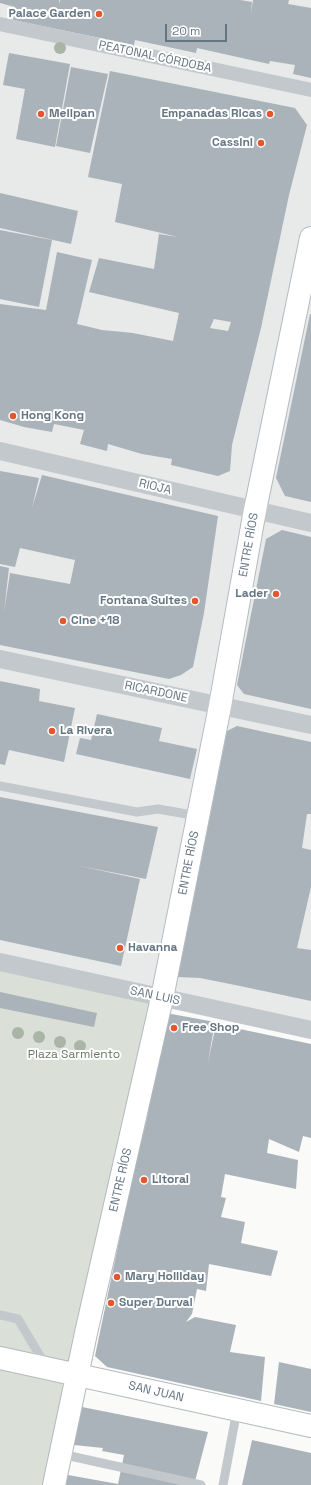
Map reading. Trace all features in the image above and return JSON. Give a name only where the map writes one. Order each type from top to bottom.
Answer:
[{"type":"main road","name":"ENTRE RÍOS","points":[[54,1485],[162,998],[220,706],[255,510],[311,238]]},
{"type":"main road","name":"SAN JUAN","points":[[0,1358],[311,1426]]},
{"type":"street","name":"PEATONAL CÓRDOBA","points":[[0,24],[311,90]]},
{"type":"street","name":"RIOJA","points":[[0,451],[311,523]]},
{"type":"street","name":"RICARDONE","points":[[0,659],[311,725]]},
{"type":"street","name":"SAN LUIS","points":[[0,962],[311,1030]]},
{"type":"lane","points":[[0,786],[137,812],[158,809],[198,816]]},
{"type":"lane","points":[[0,1315],[18,1319],[48,1368]]},
{"type":"lane","points":[[223,1485],[237,1410]]},
{"type":"lane","points":[[61,1454],[201,1485]]},
{"type":"shaded area","points":[[0,0],[311,0],[311,1030],[0,962]]},
{"type":"green space","name":"Plaza Sarmiento","points":[[0,962],[162,998],[54,1485],[0,1485]]},
{"type":"building","points":[[0,0],[59,0],[59,4],[60,0],[240,0],[252,2],[251,14],[253,0],[289,0],[288,4],[311,8],[311,78],[293,74],[295,65],[270,61],[269,64],[197,48],[196,53],[135,40],[134,45],[13,20],[15,7],[0,3]]},
{"type":"building","name":"Melipan","points":[[9,53],[70,64],[55,147],[16,139],[25,89],[3,85]]},
{"type":"building","points":[[71,67],[108,74],[90,153],[56,146]]},
{"type":"building","points":[[110,71],[295,108],[307,125],[289,195],[261,328],[232,445],[230,471],[218,476],[171,465],[172,459],[142,454],[108,444],[107,451],[80,444],[84,430],[54,424],[52,432],[24,427],[0,420],[0,304],[46,310],[57,252],[92,260],[77,324],[102,330],[133,333],[173,341],[179,313],[89,292],[99,258],[154,269],[159,234],[178,237],[115,222],[122,184],[88,177]],"holes":[[[214,319],[231,322],[228,331],[210,328]]]},
{"type":"building","points":[[0,193],[78,211],[71,244],[0,228]]},
{"type":"building","points":[[0,230],[52,240],[39,307],[0,299]]},
{"type":"building","points":[[310,314],[311,502],[285,496],[276,478]]},
{"type":"building","points":[[0,471],[39,478],[32,508],[42,475],[218,516],[204,613],[193,667],[181,675],[169,679],[0,645],[0,566],[9,568],[4,612],[10,573],[70,584],[75,560],[20,548],[15,567],[0,564]]},
{"type":"building","points":[[282,530],[311,537],[311,709],[244,694],[237,685],[266,539]]},
{"type":"building","points":[[0,681],[40,689],[39,701],[75,708],[64,762],[9,750],[5,765],[0,764]]},
{"type":"building","points":[[97,714],[162,728],[159,741],[197,749],[190,779],[76,754],[80,738],[91,740]]},
{"type":"building","points":[[237,726],[311,742],[311,814],[307,814],[302,848],[311,850],[311,887],[297,948],[311,950],[311,1001],[200,978],[178,977],[227,731]]},
{"type":"building","points":[[0,797],[158,827],[146,879],[75,865],[140,879],[121,966],[0,940]]},
{"type":"building","points":[[0,992],[97,1013],[94,1027],[0,1008]]},
{"type":"building","points":[[166,1013],[215,1022],[208,1062],[216,1024],[311,1044],[311,1138],[303,1136],[299,1152],[269,1139],[267,1153],[298,1160],[296,1189],[225,1174],[221,1197],[226,1198],[221,1217],[245,1222],[241,1243],[278,1251],[271,1276],[209,1264],[206,1291],[197,1289],[192,1314],[186,1322],[195,1317],[236,1325],[230,1352],[265,1357],[261,1401],[107,1367],[95,1356],[132,1179],[147,1118]]},
{"type":"building","points":[[279,1362],[311,1369],[311,1412],[274,1404]]},
{"type":"building","points":[[82,1407],[208,1432],[194,1485],[66,1485],[68,1475],[118,1484],[124,1455],[102,1451],[103,1448],[74,1445]]},
{"type":"building","points":[[252,1440],[311,1453],[311,1485],[242,1485]]},
{"type":"place","name":"Palace Garden","points":[[99,14]]},
{"type":"place","name":"Melipan","points":[[41,114]]},
{"type":"place","name":"Empanadas Ricas","points":[[270,114]]},
{"type":"place","name":"Cassini","points":[[261,143]]},
{"type":"place","name":"Hong Kong","points":[[13,416]]},
{"type":"place","name":"Lader","points":[[276,594]]},
{"type":"place","name":"Fontana Suites","points":[[195,601]]},
{"type":"place","name":"Cine +18","points":[[63,621]]},
{"type":"place","name":"La Rivera","points":[[52,731]]},
{"type":"place","name":"Havanna","points":[[120,948]]},
{"type":"place","name":"Free Shop","points":[[174,1028]]},
{"type":"place","name":"Litoral","points":[[144,1180]]},
{"type":"place","name":"Mary Holliday","points":[[117,1277]]},
{"type":"place","name":"Super Durval","points":[[111,1303]]}]
